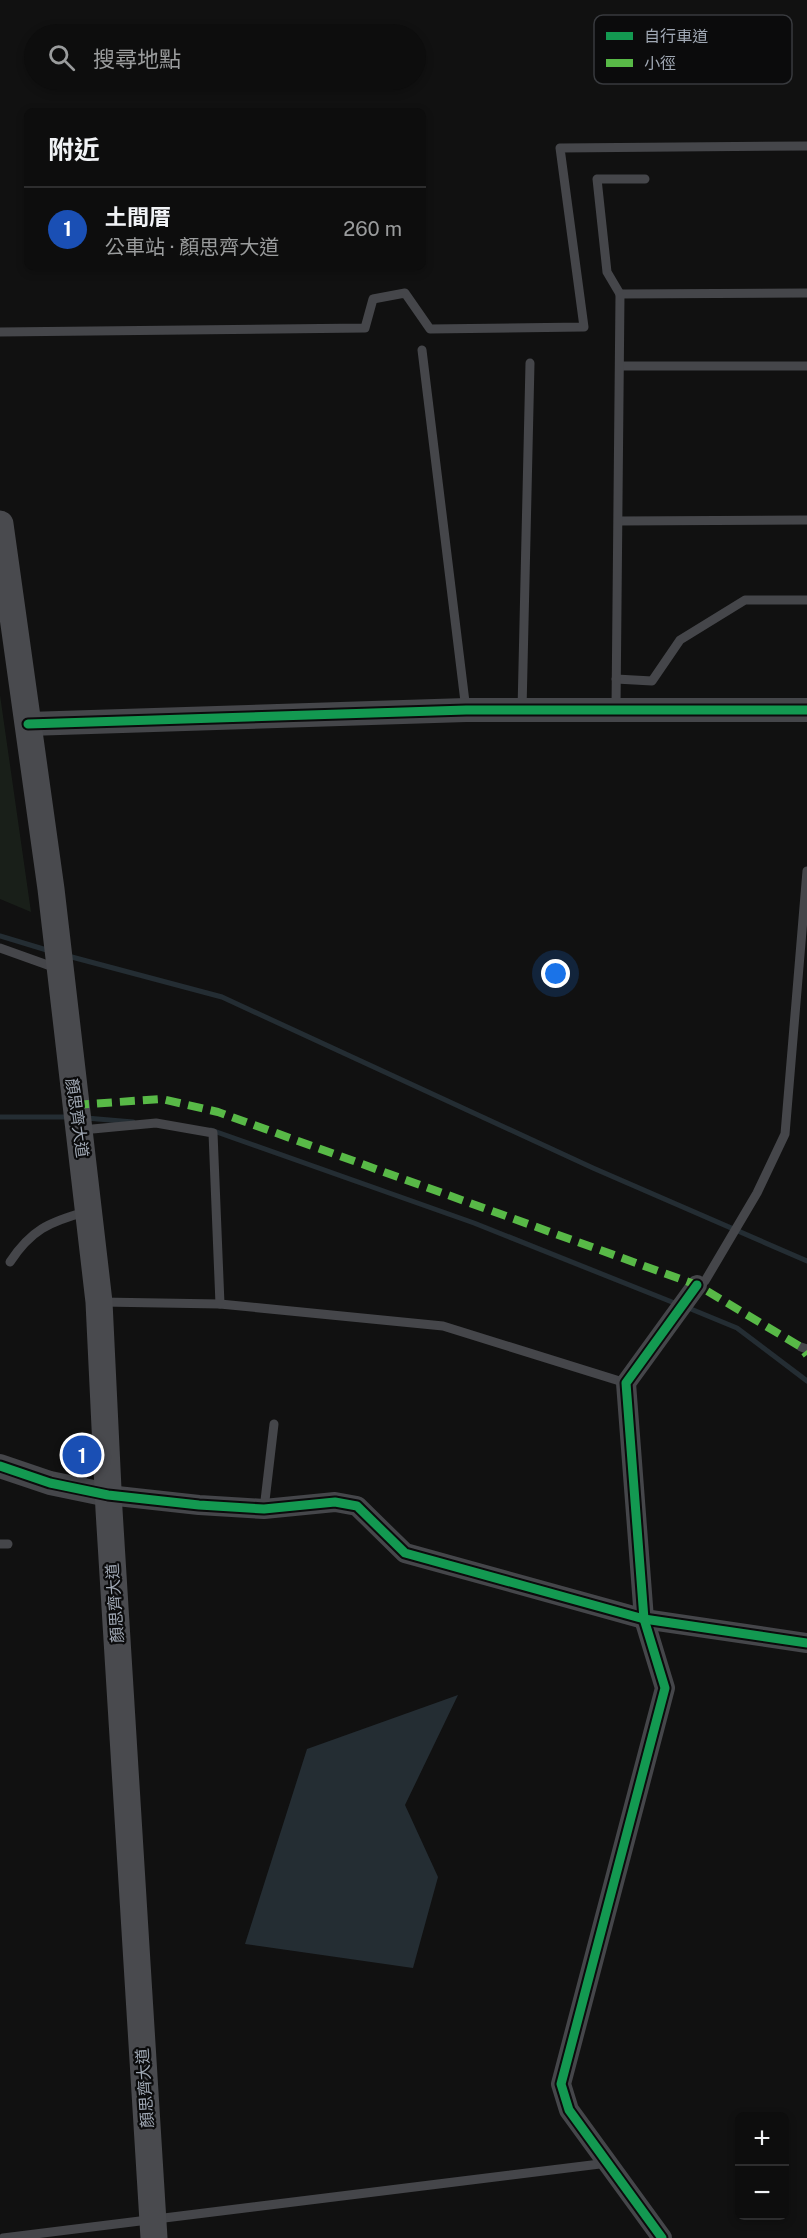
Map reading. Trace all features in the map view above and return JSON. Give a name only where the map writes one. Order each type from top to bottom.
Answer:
[{"type":"main road","points":[[0,524],[28,724]]},
{"type":"main road","name":"顏思齊大道","points":[[28,724],[90,1211],[99,1302],[108,1495],[153,2228]]},
{"type":"street","points":[[28,724],[466,710],[807,710]]},
{"type":"street","points":[[662,2238],[569,2110],[561,2084],[665,1688],[644,1619],[626,1383],[697,1286]]},
{"type":"street","points":[[0,1466],[50,1483],[108,1495],[199,1505],[264,1509],[335,1502],[357,1506],[405,1553],[644,1619],[807,1643]]},
{"type":"lane","points":[[0,332],[365,328],[373,299],[405,293],[430,329],[584,327],[560,148],[807,146]]},
{"type":"lane","points":[[615,710],[620,294],[607,272],[597,179],[645,179]]},
{"type":"lane","points":[[620,294],[807,293]]},
{"type":"lane","points":[[422,350],[466,710]]},
{"type":"lane","points":[[522,710],[530,363]]},
{"type":"lane","points":[[620,366],[807,366]]},
{"type":"lane","points":[[619,521],[807,520]]},
{"type":"lane","points":[[616,679],[652,681],[680,640],[745,600],[807,600]]},
{"type":"lane","points":[[697,1286],[705,1281],[758,1193],[785,1134],[807,871]]},
{"type":"lane","points":[[0,948],[58,969]]},
{"type":"lane","points":[[78,1130],[156,1123],[213,1132],[220,1304]]},
{"type":"lane","points":[[10,1262],[24,1240],[58,1220],[90,1211]]},
{"type":"lane","points":[[99,1302],[220,1304],[444,1326],[626,1383]]},
{"type":"lane","points":[[264,1509],[274,1424]]},
{"type":"lane","points":[[3,2238],[153,2228],[608,2163]]},
{"type":"shaded area","points":[[0,695],[31,912],[0,899]]},
{"type":"shaded area","points":[[458,1695],[405,1805],[438,1877],[413,1968],[245,1944],[307,1749]]},
{"type":"waterway","points":[[0,936],[50,951]]},
{"type":"waterway","points":[[68,956],[222,997],[593,1168],[807,1261]]},
{"type":"waterway","points":[[0,1117],[70,1117]]},
{"type":"waterway","points":[[86,1118],[133,1122]]},
{"type":"waterway","points":[[211,1130],[474,1223],[677,1304]]},
{"type":"waterway","points":[[686,1307],[737,1328],[807,1381]]},
{"type":"marked path","points":[[74,1105],[162,1099],[218,1112],[697,1285],[801,1347],[807,1355]]},
{"type":"cycle path","points":[[28,724],[466,710],[807,710]]},
{"type":"cycle path","points":[[662,2238],[569,2110],[561,2084],[665,1688],[644,1619],[626,1383],[697,1285]]},
{"type":"cycle path","points":[[0,1466],[50,1483],[108,1495],[199,1505],[264,1509],[335,1502],[357,1506],[405,1553],[644,1619],[807,1643]]},
{"type":"place","name":"土間厝","points":[[82,1455]]}]
